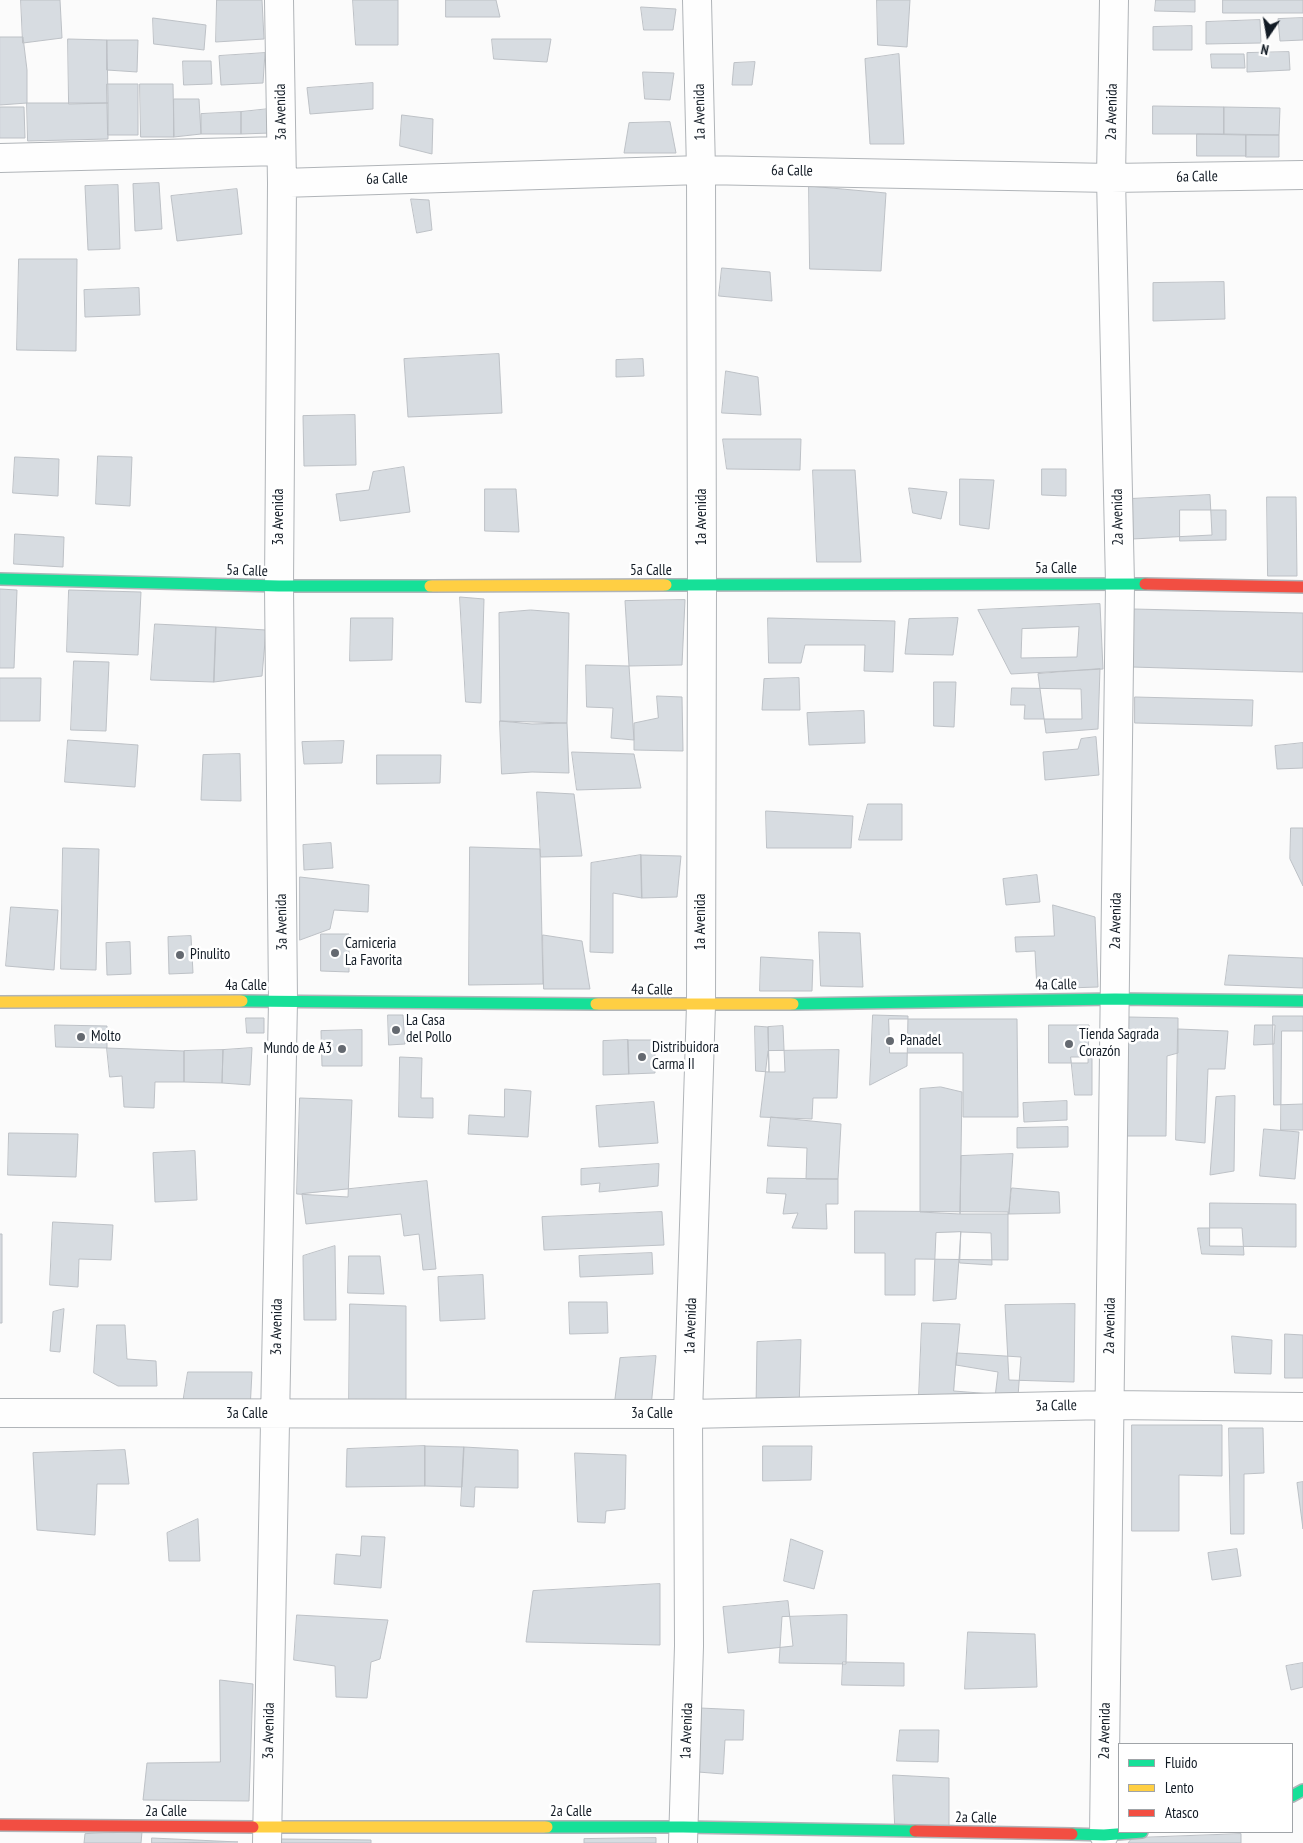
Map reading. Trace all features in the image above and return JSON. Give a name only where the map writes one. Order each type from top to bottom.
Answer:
[{"type":"street","name":"3a Avenida","points":[[267,1835],[283,1001],[279,586],[282,183],[279,0]]},
{"type":"street","name":"1a Avenida","points":[[683,1835],[689,1646],[688,1414],[701,1005],[701,170],[697,0]]},
{"type":"street","name":"2a Avenida","points":[[1104,1839],[1120,584],[1111,178],[1114,0]]},
{"type":"street","points":[[0,158],[281,151]]},
{"type":"street","name":"6a Calle","points":[[282,183],[701,170],[1111,178],[1303,175]]},
{"type":"street","name":"5a Calle","points":[[0,579],[279,586],[1120,584],[1303,587]]},
{"type":"street","name":"4a Calle","points":[[0,1002],[283,1001],[701,1005],[1115,999],[1303,1001]]},
{"type":"street","name":"3a Calle","points":[[0,1413],[688,1414],[1109,1405],[1303,1407]]},
{"type":"street","name":"2a Calle","points":[[0,1825],[175,1827],[267,1835],[683,1835],[1104,1839],[1137,1833]]},
{"type":"building","points":[[21,0],[60,0],[62,38],[23,43]]},
{"type":"building","points":[[217,0],[262,0],[264,39],[216,42]]},
{"type":"building","points":[[353,0],[398,0],[398,45],[356,45]]},
{"type":"building","points":[[446,0],[496,0],[500,17],[446,17]]},
{"type":"building","points":[[877,0],[910,0],[907,47],[878,45]]},
{"type":"building","points":[[1156,0],[1195,0],[1195,12],[1155,11]]},
{"type":"building","points":[[1223,0],[1303,0],[1303,13],[1223,13]]},
{"type":"building","points":[[641,7],[676,9],[673,30],[644,30]]},
{"type":"building","points":[[153,18],[206,25],[204,50],[154,44]]},
{"type":"building","points":[[1303,18],[1303,40],[1280,41],[1278,19]]},
{"type":"building","points":[[1260,20],[1261,43],[1206,44],[1206,22]]},
{"type":"building","points":[[1192,26],[1192,50],[1153,50],[1153,27]]},
{"type":"building","points":[[0,37],[23,37],[27,70],[27,103],[0,105]]},
{"type":"building","points":[[68,39],[107,40],[108,103],[69,104]]},
{"type":"building","points":[[492,39],[551,39],[547,62],[494,59]]},
{"type":"building","points":[[107,40],[138,40],[137,72],[107,70]]},
{"type":"building","points":[[1289,52],[1290,70],[1247,72],[1247,53]]},
{"type":"building","points":[[265,53],[263,83],[221,85],[219,56]]},
{"type":"building","points":[[899,54],[904,144],[870,144],[865,59]]},
{"type":"building","points":[[1211,54],[1244,54],[1245,68],[1212,68]]},
{"type":"building","points":[[183,61],[211,61],[212,84],[184,85]]},
{"type":"building","points":[[755,62],[752,85],[732,85],[734,63]]},
{"type":"building","points":[[643,72],[674,73],[670,100],[645,99]]},
{"type":"building","points":[[373,83],[373,109],[310,114],[307,88]]},
{"type":"building","points":[[107,84],[138,84],[138,135],[108,135]]},
{"type":"building","points":[[140,84],[173,84],[174,137],[141,137]]},
{"type":"building","points":[[174,99],[199,99],[201,134],[174,137]]},
{"type":"building","points":[[27,103],[108,103],[108,139],[28,141]]},
{"type":"building","points":[[1153,106],[1224,107],[1224,134],[1153,134]]},
{"type":"building","points":[[0,107],[24,107],[25,138],[0,138]]},
{"type":"building","points":[[1224,107],[1280,108],[1279,135],[1224,134]]},
{"type":"building","points":[[269,109],[271,133],[241,134],[241,112]]},
{"type":"building","points":[[241,112],[241,134],[201,134],[201,114]]},
{"type":"building","points":[[402,115],[433,119],[432,154],[400,146]]},
{"type":"building","points":[[670,122],[676,153],[624,153],[629,123]]},
{"type":"building","points":[[1197,134],[1246,135],[1246,156],[1197,156]]},
{"type":"building","points":[[1246,135],[1279,135],[1279,157],[1246,157]]},
{"type":"building","points":[[159,183],[162,229],[135,231],[133,184]]},
{"type":"building","points":[[118,185],[120,249],[88,250],[85,186]]},
{"type":"building","points":[[809,186],[886,193],[881,271],[810,269]]},
{"type":"building","points":[[237,189],[242,234],[177,241],[171,196]]},
{"type":"building","points":[[411,199],[429,200],[432,230],[417,233]]},
{"type":"building","points":[[19,259],[77,259],[76,351],[17,350]]},
{"type":"building","points":[[722,268],[770,272],[772,301],[719,296]]},
{"type":"building","points":[[1224,282],[1225,319],[1153,321],[1153,283]]},
{"type":"building","points":[[139,288],[140,315],[85,317],[84,290]]},
{"type":"building","points":[[499,354],[502,413],[408,417],[404,359]]},
{"type":"building","points":[[643,359],[644,376],[616,377],[616,360]]},
{"type":"building","points":[[726,371],[758,377],[761,415],[722,413]]},
{"type":"building","points":[[355,415],[356,465],[304,466],[303,416]]},
{"type":"building","points":[[723,439],[801,439],[800,470],[727,469]]},
{"type":"building","points":[[98,456],[132,457],[130,506],[96,504]]},
{"type":"building","points":[[15,457],[59,459],[58,496],[13,493]]},
{"type":"building","points":[[404,467],[410,512],[340,521],[336,494],[369,490],[373,472]]},
{"type":"building","points":[[1042,469],[1066,469],[1066,496],[1042,495]]},
{"type":"building","points":[[813,470],[855,470],[861,562],[817,562]]},
{"type":"building","points":[[960,479],[994,480],[989,529],[960,525]]},
{"type":"building","points":[[909,488],[947,492],[941,519],[913,513]]},
{"type":"building","points":[[485,489],[516,489],[519,532],[485,531]]},
{"type":"building","points":[[1210,495],[1212,535],[1132,539],[1130,499]]},
{"type":"building","points":[[1267,497],[1296,497],[1297,576],[1268,576]]},
{"type":"building","points":[[1180,510],[1226,510],[1226,540],[1180,541]]},
{"type":"building","points":[[15,534],[64,537],[63,567],[14,564]]},
{"type":"building","points":[[0,589],[17,590],[14,668],[0,668]]},
{"type":"building","points":[[69,590],[141,592],[138,655],[67,652]]},
{"type":"building","points":[[460,597],[484,599],[481,703],[466,702]]},
{"type":"building","points":[[685,600],[682,665],[629,666],[625,601]]},
{"type":"building","points":[[1100,604],[1103,669],[1011,674],[978,610]]},
{"type":"building","points":[[1133,609],[1303,613],[1303,672],[1132,667]]},
{"type":"building","points":[[531,610],[569,613],[567,723],[532,724],[500,721],[499,613]]},
{"type":"building","points":[[351,618],[393,618],[392,660],[350,661]]},
{"type":"building","points":[[768,618],[895,621],[893,672],[864,671],[865,645],[805,645],[801,663],[769,663]]},
{"type":"building","points":[[958,618],[953,655],[905,654],[909,619]]},
{"type":"building","points":[[155,624],[216,627],[214,682],[151,680]]},
{"type":"building","points":[[216,627],[266,630],[262,676],[214,682]]},
{"type":"building","points":[[1079,627],[1077,657],[1021,658],[1022,629]]},
{"type":"building","points":[[74,661],[109,662],[106,731],[71,730]]},
{"type":"building","points":[[586,665],[629,666],[634,740],[611,738],[613,708],[587,707]]},
{"type":"building","points":[[1100,669],[1098,729],[1046,733],[1038,674]]},
{"type":"building","points":[[0,678],[41,678],[40,721],[0,721]]},
{"type":"building","points":[[799,678],[800,710],[762,710],[764,679]]},
{"type":"building","points":[[934,682],[956,682],[954,727],[934,726]]},
{"type":"building","points":[[1012,688],[1081,689],[1082,719],[1024,719],[1025,705],[1011,705]]},
{"type":"building","points":[[657,696],[682,697],[683,751],[634,750],[634,723],[658,718]]},
{"type":"building","points":[[1135,697],[1253,700],[1252,726],[1135,723]]},
{"type":"building","points":[[864,711],[865,743],[809,745],[807,713]]},
{"type":"building","points":[[500,721],[567,723],[569,773],[532,772],[502,774]]},
{"type":"building","points":[[1096,737],[1099,775],[1045,780],[1043,752],[1078,749],[1081,739]]},
{"type":"building","points":[[68,740],[138,745],[135,787],[65,782]]},
{"type":"building","points":[[344,741],[342,763],[304,764],[302,742]]},
{"type":"building","points":[[1303,743],[1303,768],[1277,769],[1275,746]]},
{"type":"building","points":[[572,752],[634,754],[641,788],[577,790]]},
{"type":"building","points":[[240,754],[241,801],[201,800],[203,755]]},
{"type":"building","points":[[377,755],[441,755],[440,783],[377,784]]},
{"type":"building","points":[[537,792],[574,794],[582,856],[541,857]]},
{"type":"building","points":[[868,804],[902,804],[902,840],[859,840]]},
{"type":"building","points":[[766,811],[853,816],[851,848],[767,848]]},
{"type":"building","points":[[1291,828],[1303,828],[1303,886],[1290,859]]},
{"type":"building","points":[[331,843],[333,868],[304,870],[303,845]]},
{"type":"building","points":[[470,847],[540,849],[543,984],[469,985]]},
{"type":"building","points":[[63,848],[99,849],[96,970],[61,969]]},
{"type":"building","points":[[641,855],[681,856],[677,897],[642,898]]},
{"type":"building","points":[[641,855],[642,898],[613,893],[613,953],[590,952],[591,863]]},
{"type":"building","points":[[1037,875],[1040,902],[1006,905],[1003,879]]},
{"type":"building","points":[[300,877],[369,885],[368,912],[334,910],[330,929],[300,940]]},
{"type":"building","points":[[1053,905],[1095,917],[1098,987],[1037,989],[1035,951],[1016,952],[1015,937],[1054,936]]},
{"type":"building","points":[[11,907],[58,910],[54,970],[6,966]]},
{"type":"building","points":[[819,932],[860,933],[863,987],[821,986]]},
{"type":"building","name":"Carniceria La Favorita","points":[[321,934],[349,934],[349,972],[321,971]]},
{"type":"building","points":[[543,935],[582,941],[590,989],[544,989]]},
{"type":"building","name":"Pinulito","points":[[191,936],[193,973],[169,974],[168,937]]},
{"type":"building","points":[[130,942],[131,974],[107,975],[106,943]]},
{"type":"building","points":[[1229,955],[1303,958],[1303,988],[1225,985]]},
{"type":"building","points":[[761,957],[813,960],[812,991],[760,991]]},
{"type":"building","name":"La Casa del Pollo","points":[[388,1015],[403,1015],[405,1044],[389,1045]]},
{"type":"building","name":"Panadel","points":[[873,1015],[908,1016],[907,1066],[870,1085]]},
{"type":"building","points":[[1273,1016],[1303,1016],[1303,1104],[1274,1105]]},
{"type":"building","points":[[1128,1017],[1178,1018],[1178,1053],[1167,1056],[1166,1136],[1127,1136]]},
{"type":"building","points":[[246,1018],[264,1018],[264,1033],[247,1033]]},
{"type":"building","points":[[889,1019],[1017,1019],[1018,1117],[963,1117],[963,1053],[890,1053]]},
{"type":"building","name":"Molto","points":[[55,1025],[107,1026],[107,1048],[56,1047]]},
{"type":"building","name":"Tienda Sagrada Corazón","points":[[1049,1025],[1089,1025],[1088,1063],[1049,1063]]},
{"type":"building","points":[[1255,1025],[1275,1025],[1274,1044],[1254,1045]]},
{"type":"building","points":[[755,1026],[768,1027],[769,1072],[756,1071]]},
{"type":"building","points":[[783,1026],[785,1072],[769,1072],[768,1027]]},
{"type":"building","points":[[1178,1029],[1228,1031],[1225,1069],[1208,1069],[1205,1143],[1176,1140]]},
{"type":"building","name":"Mundo de A3","points":[[362,1030],[362,1066],[322,1066],[321,1031]]},
{"type":"building","points":[[1282,1031],[1303,1031],[1303,1130],[1281,1130]]},
{"type":"building","points":[[628,1040],[629,1074],[603,1075],[603,1041]]},
{"type":"building","name":"Distribuidora Carma II","points":[[628,1040],[655,1040],[655,1073],[629,1074]]},
{"type":"building","points":[[107,1048],[184,1051],[184,1082],[155,1082],[154,1108],[124,1107],[122,1076],[110,1077]]},
{"type":"building","points":[[252,1048],[250,1085],[222,1083],[223,1050]]},
{"type":"building","points":[[223,1050],[222,1083],[184,1082],[184,1051]]},
{"type":"building","points":[[839,1050],[837,1098],[813,1098],[812,1119],[760,1117],[768,1051]]},
{"type":"building","points":[[400,1057],[422,1058],[421,1098],[433,1098],[433,1118],[399,1117]]},
{"type":"building","points":[[1071,1057],[1092,1057],[1092,1095],[1075,1095]]},
{"type":"building","points":[[941,1087],[962,1092],[960,1214],[920,1212],[920,1089]]},
{"type":"building","points":[[505,1089],[531,1091],[528,1137],[468,1134],[469,1115],[504,1117]]},
{"type":"building","points":[[1235,1096],[1234,1171],[1210,1175],[1216,1097]]},
{"type":"building","points":[[300,1098],[352,1100],[348,1197],[297,1194]]},
{"type":"building","points":[[1067,1101],[1067,1120],[1024,1122],[1023,1103]]},
{"type":"building","points":[[654,1102],[658,1143],[599,1147],[596,1106]]},
{"type":"building","points":[[771,1117],[841,1124],[838,1179],[806,1179],[807,1148],[768,1146]]},
{"type":"building","points":[[1068,1127],[1068,1147],[1017,1148],[1017,1128]]},
{"type":"building","points":[[1264,1129],[1299,1132],[1295,1179],[1260,1176]]},
{"type":"building","points":[[9,1133],[78,1134],[76,1177],[8,1175]]},
{"type":"building","points":[[195,1151],[197,1200],[155,1202],[153,1153]]},
{"type":"building","points":[[1013,1154],[1009,1214],[960,1214],[961,1156]]},
{"type":"building","points":[[659,1164],[658,1186],[599,1192],[600,1183],[581,1185],[581,1169]]},
{"type":"building","points":[[768,1178],[838,1179],[838,1204],[826,1204],[827,1229],[792,1228],[798,1213],[783,1214],[786,1194],[767,1193]]},
{"type":"building","points":[[427,1181],[436,1269],[423,1270],[419,1234],[404,1236],[401,1214],[306,1224],[302,1194]]},
{"type":"building","points":[[1012,1188],[1059,1192],[1060,1213],[1009,1214]]},
{"type":"building","points":[[1210,1203],[1296,1204],[1296,1247],[1210,1246]]},
{"type":"building","points":[[855,1211],[1008,1212],[1008,1260],[915,1259],[915,1295],[885,1295],[885,1253],[855,1253]]},
{"type":"building","points":[[662,1212],[664,1245],[544,1250],[542,1217]]},
{"type":"building","points":[[53,1222],[113,1225],[111,1260],[79,1259],[78,1287],[50,1285]]},
{"type":"building","points":[[1198,1228],[1242,1228],[1244,1255],[1202,1254]]},
{"type":"building","points":[[961,1232],[991,1233],[992,1265],[960,1263]]},
{"type":"building","points":[[961,1232],[956,1299],[933,1301],[936,1233]]},
{"type":"building","points":[[0,1234],[2,1234],[2,1323],[0,1323]]},
{"type":"building","points":[[335,1246],[336,1320],[304,1320],[303,1256]]},
{"type":"building","points":[[652,1253],[653,1274],[580,1277],[579,1256]]},
{"type":"building","points":[[349,1256],[380,1256],[384,1294],[348,1293]]},
{"type":"building","points":[[483,1275],[485,1319],[440,1321],[438,1277]]},
{"type":"building","points":[[569,1302],[607,1302],[608,1333],[570,1334]]},
{"type":"building","points":[[350,1304],[406,1306],[406,1408],[349,1408]]},
{"type":"building","points":[[1075,1304],[1074,1382],[1009,1380],[1005,1305]]},
{"type":"building","points":[[64,1309],[60,1352],[50,1351],[53,1312]]},
{"type":"building","points":[[922,1323],[960,1324],[956,1365],[998,1372],[995,1397],[919,1397]]},
{"type":"building","points":[[97,1325],[125,1325],[127,1359],[156,1361],[157,1386],[118,1386],[94,1373]]},
{"type":"building","points":[[1285,1334],[1303,1335],[1303,1378],[1285,1378]]},
{"type":"building","points":[[1232,1336],[1272,1340],[1271,1374],[1235,1373]]},
{"type":"building","points":[[801,1340],[799,1410],[756,1409],[757,1342]]},
{"type":"building","points":[[957,1353],[1021,1357],[1018,1396],[954,1391]]},
{"type":"building","points":[[656,1356],[651,1407],[614,1407],[620,1358]]},
{"type":"building","points":[[188,1372],[252,1372],[250,1410],[182,1409]]},
{"type":"building","points":[[1132,1425],[1222,1425],[1222,1476],[1179,1475],[1179,1531],[1132,1531]]},
{"type":"building","points":[[1229,1428],[1263,1428],[1264,1473],[1244,1474],[1244,1534],[1231,1534]]},
{"type":"building","points":[[425,1446],[425,1486],[346,1487],[347,1449]]},
{"type":"building","points":[[425,1446],[464,1447],[462,1487],[425,1486]]},
{"type":"building","points":[[763,1446],[812,1446],[811,1480],[763,1481]]},
{"type":"building","points":[[464,1447],[518,1450],[518,1488],[475,1487],[474,1507],[461,1506]]},
{"type":"building","points":[[125,1450],[129,1484],[97,1484],[95,1535],[37,1530],[33,1453]]},
{"type":"building","points":[[575,1453],[626,1455],[625,1509],[606,1511],[605,1523],[578,1522]]},
{"type":"building","points":[[1303,1482],[1303,1529],[1297,1483]]},
{"type":"building","points":[[198,1519],[200,1561],[169,1561],[167,1533]]},
{"type":"building","points":[[362,1536],[385,1537],[381,1588],[334,1584],[336,1554],[360,1556]]},
{"type":"building","points":[[791,1539],[823,1551],[814,1589],[784,1581]]},
{"type":"building","points":[[1237,1549],[1241,1576],[1212,1580],[1208,1553]]},
{"type":"building","points":[[660,1584],[660,1645],[526,1642],[533,1591]]},
{"type":"building","points":[[788,1601],[793,1646],[728,1653],[723,1607]]},
{"type":"building","points":[[297,1615],[388,1620],[380,1659],[371,1662],[367,1698],[336,1697],[335,1666],[294,1660]]},
{"type":"building","points":[[847,1615],[846,1664],[779,1663],[782,1617]]},
{"type":"building","points":[[968,1632],[1035,1634],[1037,1687],[965,1689]]},
{"type":"building","points":[[843,1662],[904,1663],[904,1686],[842,1685]]},
{"type":"building","points":[[1303,1663],[1303,1687],[1291,1690],[1286,1666]]},
{"type":"building","points":[[220,1680],[253,1684],[249,1801],[143,1800],[147,1763],[220,1762]]},
{"type":"building","points":[[700,1708],[744,1710],[743,1740],[725,1740],[723,1774],[698,1772]]},
{"type":"building","points":[[900,1730],[939,1730],[938,1762],[897,1761]]},
{"type":"building","points":[[893,1775],[949,1778],[949,1826],[895,1824]]},
{"type":"building","points":[[142,1832],[141,1843],[84,1843],[85,1834]]},
{"type":"building","points":[[1241,1834],[1241,1843],[1128,1843],[1132,1838]]},
{"type":"building","points":[[152,1838],[238,1842],[152,1843]]},
{"type":"building","points":[[656,1838],[656,1843],[584,1843],[584,1839]]},
{"type":"building","points":[[281,1839],[371,1840],[371,1843],[281,1843]]},
{"type":"traffic: fast","points":[[0,579],[279,586],[430,586]]},
{"type":"traffic: fast","points":[[666,585],[1145,584]]},
{"type":"traffic: fast","points":[[793,1004],[1115,999],[1303,1001]]},
{"type":"traffic: fast","points":[[242,1001],[596,1004]]},
{"type":"traffic: fast","points":[[1293,1795],[1303,1790]]},
{"type":"traffic: fast","points":[[547,1827],[915,1831]]},
{"type":"traffic: fast","points":[[1072,1834],[1104,1835],[1129,1833]]},
{"type":"traffic: slow","points":[[430,586],[666,585]]},
{"type":"traffic: slow","points":[[0,1002],[242,1001]]},
{"type":"traffic: slow","points":[[596,1004],[793,1004]]},
{"type":"traffic: slow","points":[[253,1827],[547,1827]]},
{"type":"traffic: jam","points":[[1145,584],[1303,587]]},
{"type":"traffic: jam","points":[[0,1825],[253,1827]]},
{"type":"traffic: jam","points":[[915,1831],[1072,1834]]},
{"type":"place","name":"Carniceria La Favorita","points":[[335,953]]},
{"type":"place","name":"Pinulito","points":[[180,955]]},
{"type":"place","name":"La Casa del Pollo","points":[[396,1030]]},
{"type":"place","name":"Molto","points":[[81,1037]]},
{"type":"place","name":"Panadel","points":[[890,1041]]},
{"type":"place","name":"Tienda Sagrada Corazón","points":[[1069,1044]]},
{"type":"place","name":"Mundo de A3","points":[[342,1049]]},
{"type":"place","name":"Distribuidora Carma II","points":[[642,1057]]}]
